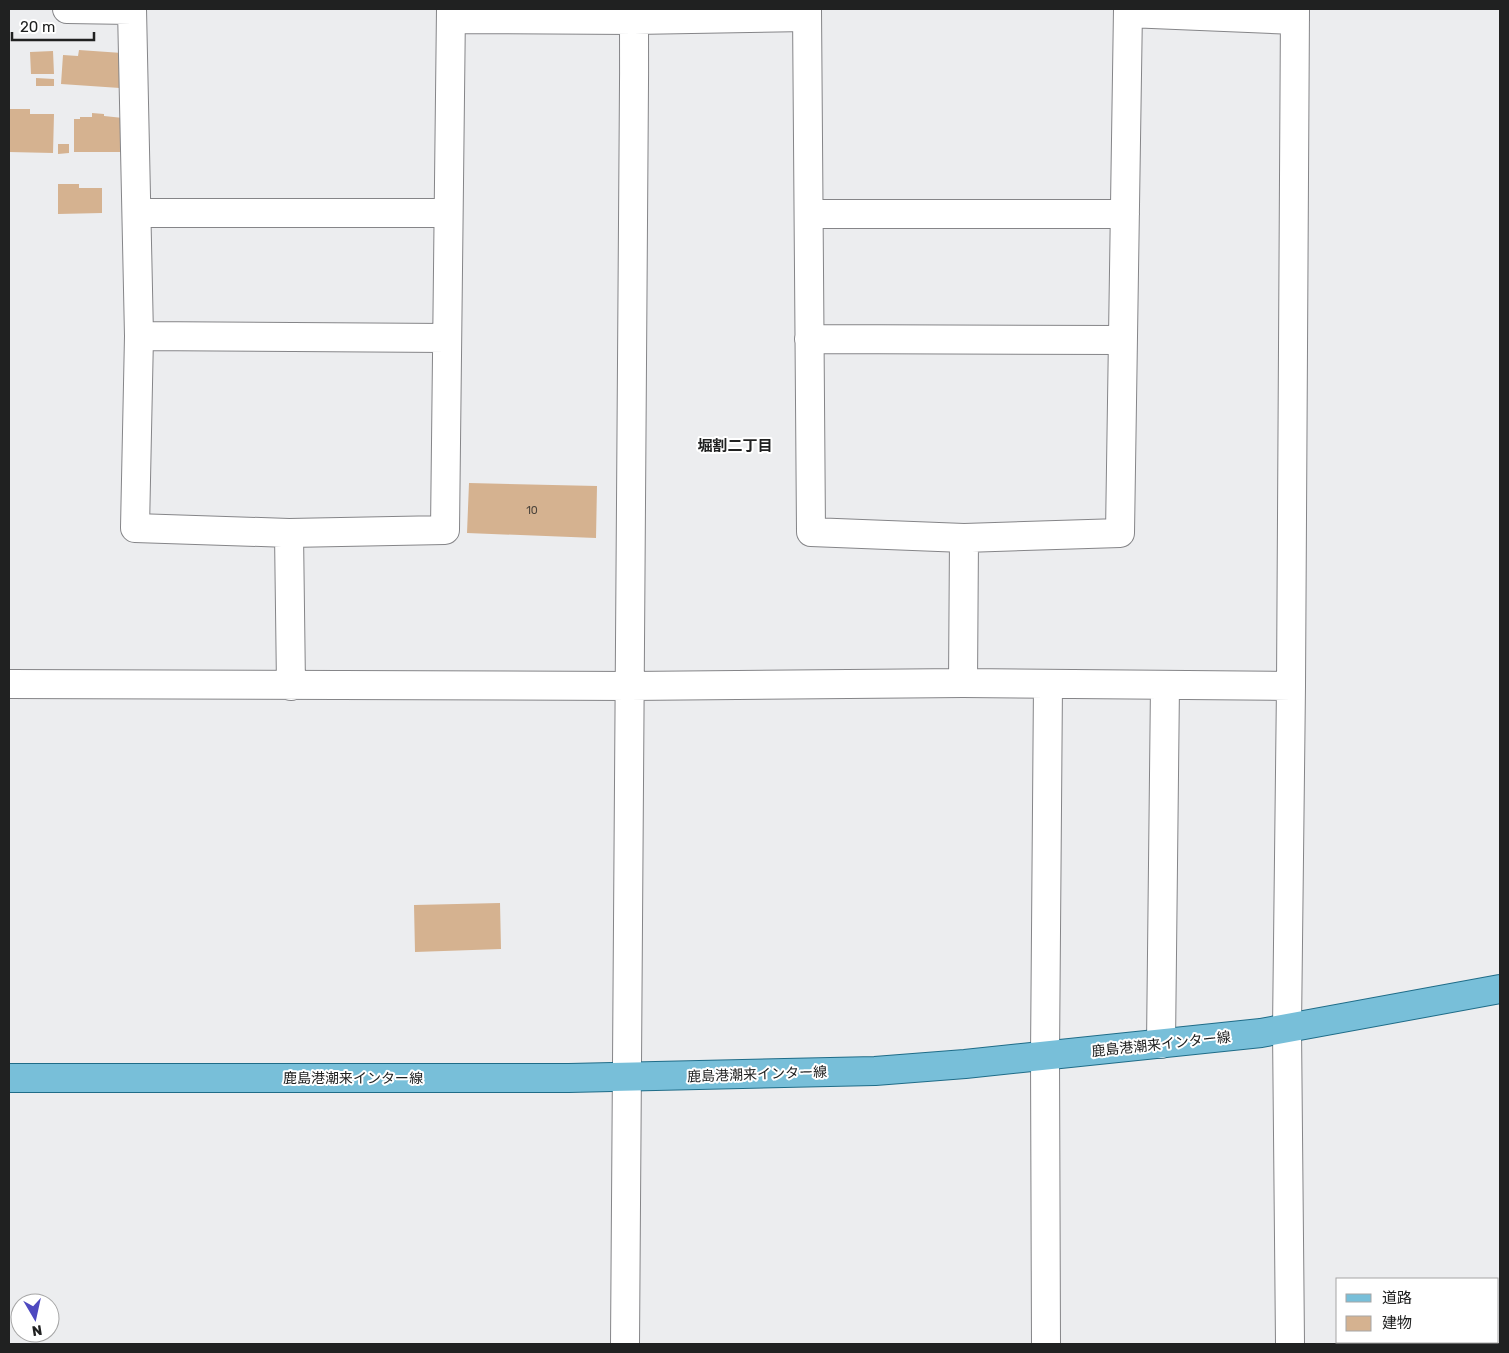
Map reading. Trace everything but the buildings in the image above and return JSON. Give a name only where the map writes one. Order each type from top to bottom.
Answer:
[{"type":"main road","name":"鹿島港潮来インター線","points":[[9,1078],[625,1077],[875,1071],[1045,1056],[1287,1029],[1500,989]]},
{"type":"street","points":[[67,9],[132,10],[139,336],[135,528],[289,533],[445,530],[451,14],[807,13],[811,532],[964,538],[1120,533],[1128,11],[1295,15],[1287,1029],[1290,1344]]},
{"type":"street","points":[[625,1344],[625,1077],[630,686],[634,14]]},
{"type":"street","points":[[136,213],[448,213]]},
{"type":"street","points":[[809,214],[1124,214]]},
{"type":"street","points":[[139,336],[447,338]]},
{"type":"street","points":[[810,338],[1123,340]]},
{"type":"street","points":[[289,533],[291,686]]},
{"type":"street","points":[[963,683],[964,538]]},
{"type":"street","points":[[9,684],[630,686],[963,683],[1291,686]]},
{"type":"street","points":[[1046,1344],[1045,1056],[1048,684]]},
{"type":"street","points":[[1161,1044],[1165,685]]},
{"type":"district","name":"堀割二丁目","points":[[735,446]]}]
